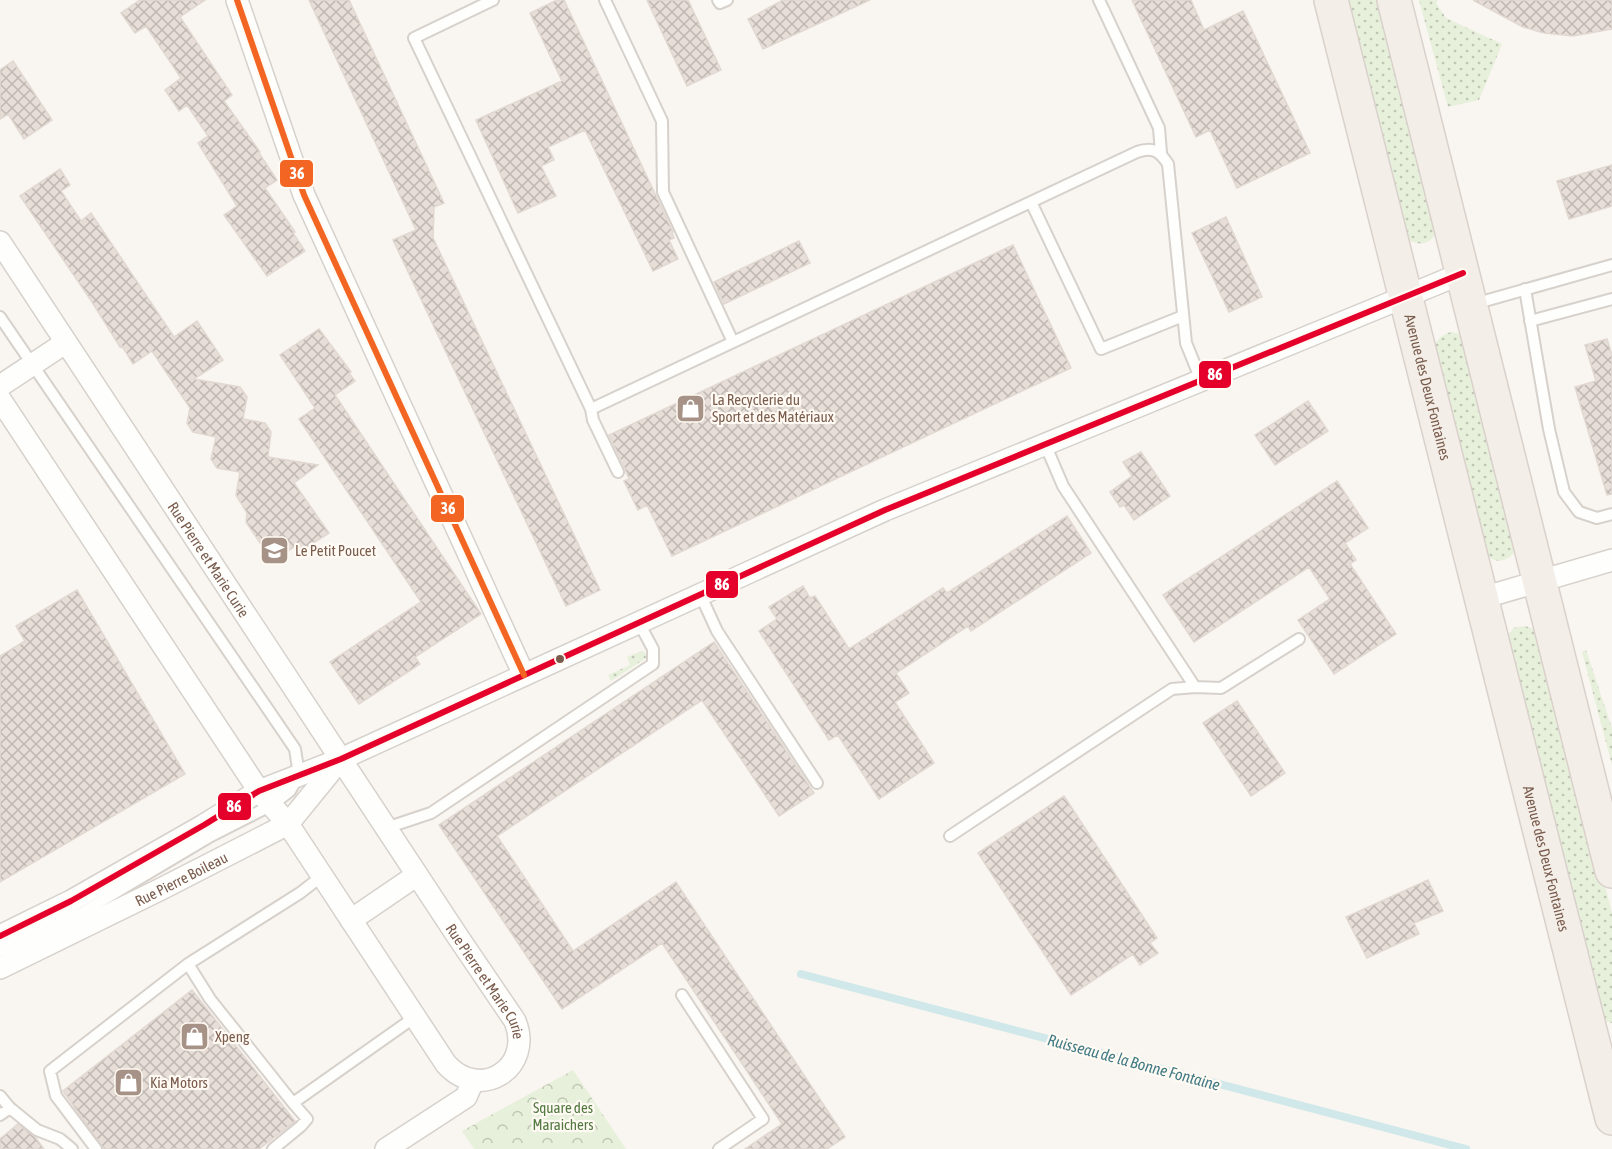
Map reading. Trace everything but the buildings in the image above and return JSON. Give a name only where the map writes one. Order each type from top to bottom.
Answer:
[{"type":"main road","name":"Avenue des Deux Fontaines","points":[[1331,0],[1612,1118]]},
{"type":"main road","points":[[1394,0],[1612,871]]},
{"type":"street","points":[[237,0],[304,195],[524,675]]},
{"type":"street","name":"Rue Pierre et Marie Curie","points":[[0,242],[417,875],[512,1015],[518,1028],[519,1045],[515,1060],[510,1067],[496,1077],[473,1080]]},
{"type":"street","name":"Rue Pierre Boileau","points":[[0,936],[71,901],[204,825],[265,798],[299,775],[341,759],[885,510],[1463,273]]},
{"type":"street","points":[[0,386],[65,343]]},
{"type":"street","points":[[0,399],[265,798],[288,824],[451,1070],[473,1080],[466,1097],[386,1149]]},
{"type":"street","points":[[1482,598],[1612,560]]},
{"type":"street","name":"Rue Pierre Boileau","points":[[0,968],[288,824],[341,759]]},
{"type":"street","points":[[351,920],[417,875]]},
{"type":"lane","points":[[493,0],[414,38],[591,409],[593,420],[618,472]]},
{"type":"lane","points":[[605,0],[662,121],[663,192],[733,342]]},
{"type":"lane","points":[[718,0],[720,3],[727,0]]},
{"type":"lane","points":[[1099,0],[1159,128],[1161,153],[1168,164],[1186,343],[1201,380]]},
{"type":"lane","points":[[591,409],[1137,152],[1149,148],[1161,153]]},
{"type":"lane","points":[[1031,202],[1101,349],[1183,316]]},
{"type":"lane","points":[[1471,305],[1612,265]]},
{"type":"lane","points":[[1525,290],[1549,429],[1564,492],[1579,512],[1598,518],[1612,514]]},
{"type":"lane","points":[[1530,321],[1612,300]]},
{"type":"lane","points":[[0,317],[296,749],[299,775]]},
{"type":"lane","points":[[1045,444],[1063,486],[1195,687]]},
{"type":"lane","points":[[700,594],[717,631],[817,783]]},
{"type":"lane","points":[[386,828],[431,813],[653,663],[652,649],[639,622]]},
{"type":"lane","points":[[950,836],[1172,688],[1221,687],[1299,639]]},
{"type":"lane","name":"Rue Pierre Boileau","points":[[0,951],[83,912],[211,836],[265,798]]},
{"type":"lane","points":[[96,1149],[56,1096],[50,1071],[188,964],[300,893],[322,876]]},
{"type":"lane","points":[[188,964],[210,999],[307,1119],[273,1149]]},
{"type":"lane","points":[[682,995],[763,1119],[719,1149]]},
{"type":"lane","points":[[293,1103],[415,1017]]},
{"type":"lane","points":[[0,1096],[9,1108],[37,1130],[60,1139],[72,1149]]},
{"type":"lane","points":[[0,1115],[9,1108]]},
{"type":"green space","points":[[1345,0],[1383,0],[1438,231],[1428,242],[1415,243],[1406,238]]},
{"type":"green space","points":[[1419,0],[1438,0],[1436,3],[1446,18],[1502,44],[1479,100],[1448,107]]},
{"type":"green space","points":[[1451,332],[1461,334],[1468,339],[1517,549],[1504,560],[1494,560],[1481,549],[1433,350],[1439,338]]},
{"type":"green space","points":[[1525,626],[1536,630],[1541,636],[1612,913],[1612,1023],[1602,1020],[1508,637],[1513,628]]},
{"type":"green space","points":[[1586,650],[1612,728],[1612,765],[1582,652]]},
{"type":"green space","points":[[645,652],[646,658],[611,681],[608,675],[630,665],[627,657]]},
{"type":"green space","name":"Square des Maraichers","points":[[573,1070],[626,1149],[474,1149],[462,1131]]},
{"type":"waterway","name":"Ruisseau de la Bonne Fontaine","points":[[801,974],[1466,1149]]},
{"type":"transit line","name":"36","points":[[237,0],[304,195],[524,675]]},
{"type":"transit line","name":"86","points":[[0,936],[71,901],[259,791],[341,759],[885,510],[1463,273]]},
{"type":"place","name":"La Recyclerie du Sport et des Matériaux","points":[[691,408]]},
{"type":"place","name":"Le Petit Poucet","points":[[274,550]]},
{"type":"place","name":"Xpeng","points":[[194,1036]]},
{"type":"place","name":"Kia Motors","points":[[129,1082]]}]
